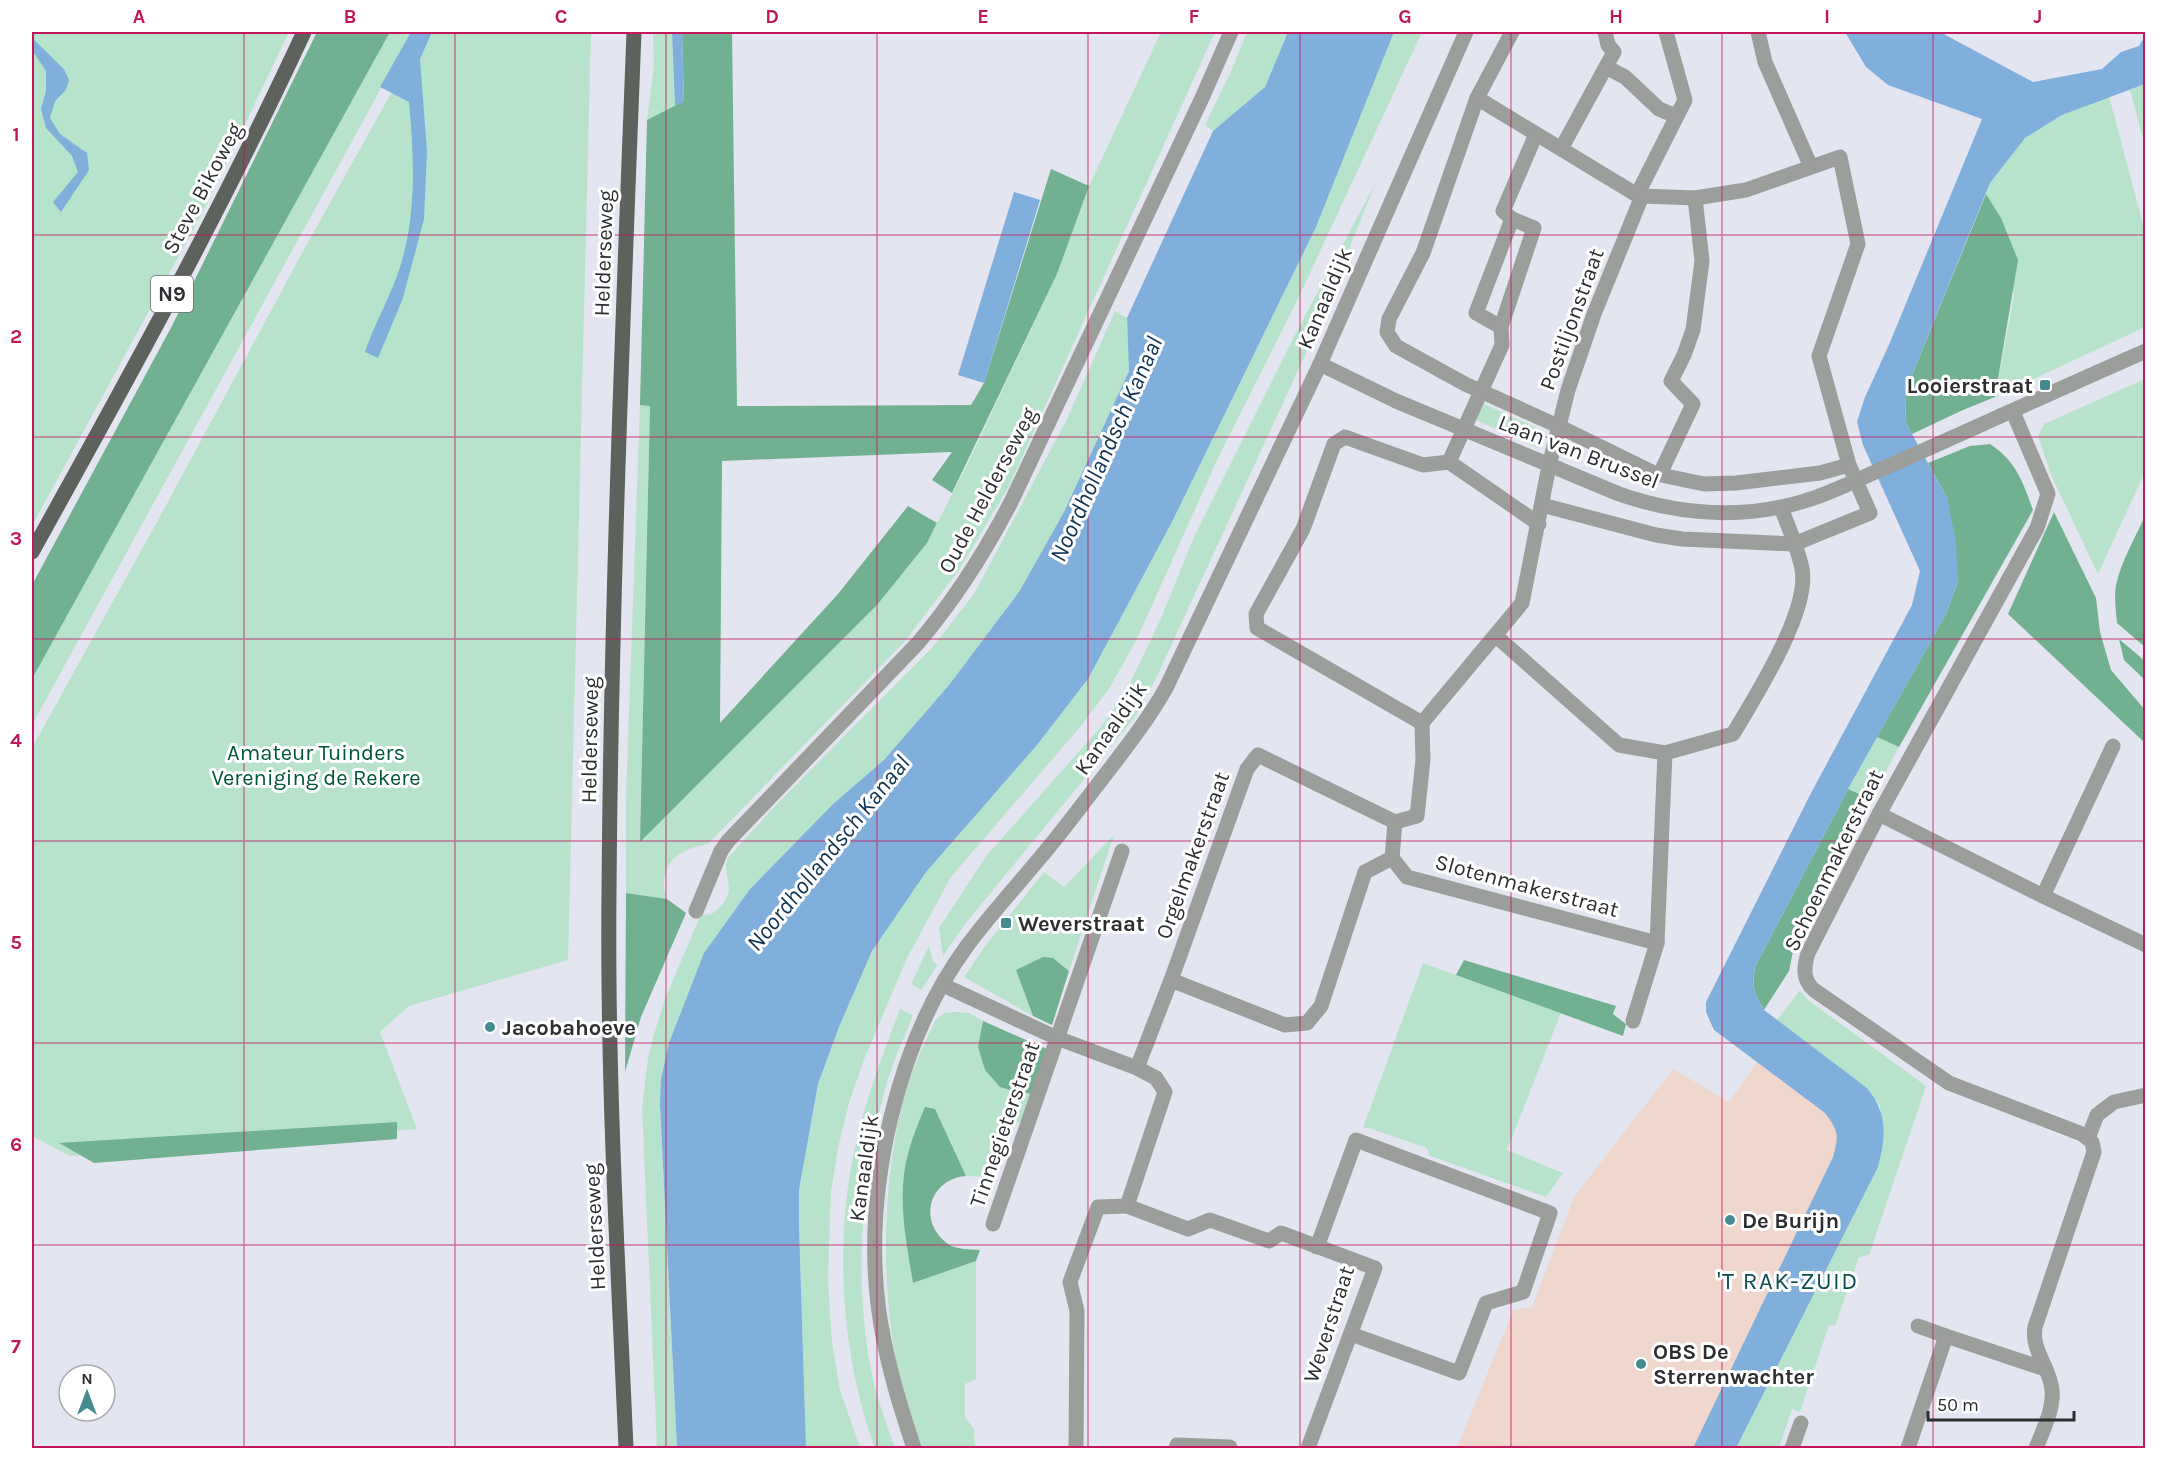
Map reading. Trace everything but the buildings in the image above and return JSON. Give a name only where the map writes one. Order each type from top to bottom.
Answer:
[{"type":"main road","name":"Steve Bikoweg","points":[[32,552],[132,371],[266,114],[304,32]]},
{"type":"main road","name":"Helderseweg","points":[[626,1449],[612,1147],[609,896],[616,514],[634,32]]},
{"type":"street","name":"Oude Helderseweg","points":[[696,911],[721,851],[728,841],[918,643],[978,563],[1027,469],[1231,32]]},
{"type":"street","name":"Kanaaldijk","points":[[914,1449],[890,1371],[881,1324],[875,1257],[883,1160],[900,1088],[915,1043],[943,986],[966,948],[1041,858],[1153,711],[1320,364],[1466,32]]},
{"type":"street","points":[[1512,32],[1477,98],[1639,196],[1695,198],[1746,190],[1840,158],[1858,244],[1819,356],[1849,465],[1870,513],[1794,544],[1665,536],[1542,506]]},
{"type":"street","points":[[1561,149],[1614,52],[1608,45],[1605,32]]},
{"type":"street","name":"Postiljonstraat","points":[[1422,723],[1522,603],[1549,466],[1568,390],[1639,196],[1685,100],[1666,32]]},
{"type":"street","points":[[1758,32],[1765,62],[1811,167]]},
{"type":"street","points":[[1606,67],[1625,76],[1659,109],[1676,116]]},
{"type":"street","name":"Laan van Brussel","points":[[1477,98],[1423,253],[1389,319],[1387,332],[1396,346],[1480,392],[1660,474],[1704,484],[1736,483],[1820,473],[1849,465]]},
{"type":"street","points":[[1480,392],[1502,345],[1501,327],[1534,228],[1512,219],[1503,211],[1536,134]]},
{"type":"street","points":[[1660,474],[1693,404],[1671,381],[1693,330],[1702,261],[1695,198]]},
{"type":"street","points":[[1501,327],[1476,314],[1512,219]]},
{"type":"street","points":[[2013,412],[2145,351]]},
{"type":"street","name":"Laan van Brussel","points":[[1320,364],[1396,401],[1641,502],[1712,513],[1781,507],[1818,496],[2013,412]]},
{"type":"street","name":"Laan van Brussel","points":[[1449,462],[1480,392]]},
{"type":"street","name":"Schoenmakerstraat","points":[[2013,412],[2048,494],[2047,504],[2037,528],[1879,814],[1808,953],[1804,970],[1805,980],[1809,986],[1949,1083],[2088,1138]]},
{"type":"street","points":[[1171,980],[1285,1025],[1307,1023],[1321,1006],[1365,872],[1392,858],[1395,822],[1417,816],[1423,760],[1422,723],[1257,628],[1256,614],[1303,529],[1334,444],[1345,437],[1423,465],[1449,462],[1539,524]]},
{"type":"street","points":[[1496,636],[1619,745],[1665,753],[1733,734],[1773,667],[1800,605],[1803,571],[1781,507]]},
{"type":"street","points":[[2043,896],[2113,746]]},
{"type":"street","points":[[1633,1021],[1658,943],[1665,753]]},
{"type":"street","name":"Orgelmakerstraat","points":[[1137,1068],[1247,769],[1258,755],[1395,822]]},
{"type":"street","points":[[1879,814],[2145,945]]},
{"type":"street","name":"Tinnegieterstraat","points":[[993,1224],[1122,851]]},
{"type":"street","name":"Slotenmakerstraat","points":[[1392,858],[1407,877],[1658,943]]},
{"type":"street","points":[[943,986],[1057,1038],[1137,1068],[1155,1078],[1165,1092],[1127,1206],[1098,1207],[1070,1282],[1077,1311],[1076,1449]]},
{"type":"street","points":[[2036,1449],[2051,1406],[2052,1387],[2035,1344],[2035,1327],[2094,1152],[2092,1142],[2088,1138],[2097,1115],[2114,1102],[2145,1095]]},
{"type":"street","points":[[1317,1247],[1356,1140],[1550,1213],[1523,1292],[1486,1303],[1459,1373],[1351,1334]]},
{"type":"street","name":"Weverstraat","points":[[1127,1206],[1188,1229],[1210,1220],[1269,1241],[1281,1233],[1375,1268],[1308,1449]]},
{"type":"street","points":[[1918,1326],[2045,1369]]},
{"type":"street","points":[[1908,1449],[1946,1336]]},
{"type":"street","points":[[1792,1449],[1801,1423]]},
{"type":"street","points":[[1176,1449],[1177,1445],[1230,1447]]},
{"type":"shaded area","points":[[1757,1062],[1825,1113],[1837,1129],[1838,1139],[1833,1157],[1693,1448],[1464,1448],[1458,1446],[1513,1310],[1532,1307],[1574,1197],[1673,1069],[1729,1102]]},
{"type":"green space","points":[[32,32],[289,32],[206,206],[32,526]]},
{"type":"green space","points":[[317,32],[390,32],[32,679],[32,585],[173,324]]},
{"type":"green space","points":[[390,32],[411,32],[32,725],[32,679]]},
{"type":"green space","name":"Amateur Tuinders Vereniging de Rekere","points":[[432,32],[591,32],[568,960],[409,1006],[380,1032],[417,1129],[70,1156],[32,1136],[32,748],[389,97],[420,59]]},
{"type":"green space","points":[[653,32],[672,32],[675,106],[647,120],[654,65]]},
{"type":"green space","points":[[682,32],[732,32],[737,406],[971,405],[984,383],[1051,169],[1089,186],[1057,274],[952,493],[932,480],[952,452],[722,461],[720,723],[838,594],[908,506],[937,523],[927,543],[877,605],[640,842],[650,406],[640,405],[647,120],[684,101]]},
{"type":"green space","points":[[1161,32],[1215,32],[1009,486],[959,570],[905,641],[708,844],[688,850],[673,860],[664,878],[667,899],[626,893],[626,796],[640,405],[650,405],[640,841],[877,605],[927,543],[968,463],[1057,274],[1089,186]]},
{"type":"green space","points":[[1247,32],[1288,32],[1265,87],[1213,131],[1205,125]]},
{"type":"green space","points":[[1394,32],[1422,32],[1297,301],[1218,458],[1137,639],[1109,689],[1080,727],[951,877],[907,958],[863,1062],[849,1103],[838,1148],[831,1192],[828,1280],[832,1342],[840,1390],[860,1448],[806,1448],[799,1191],[818,1084],[839,1027],[872,951],[925,872],[1037,745],[1088,679],[1172,522],[1316,227]]},
{"type":"green space","points":[[2145,84],[2145,146],[2130,90]]},
{"type":"green space","points":[[2109,96],[2145,232],[2145,327],[1995,397],[2014,296],[2001,218],[1986,194],[1990,183],[2025,138],[2062,115]]},
{"type":"green space","points":[[1376,182],[1313,338],[1158,674],[1135,717],[965,924],[943,956],[939,928],[987,855],[1100,728],[1126,692],[1161,618],[1194,537],[1296,333]]},
{"type":"green space","points":[[1986,194],[2001,218],[2018,260],[1995,397],[1912,434],[1906,423],[1905,392]]},
{"type":"green space","points":[[1115,311],[1127,318],[1129,371],[1064,512],[1019,592],[949,685],[884,760],[833,804],[750,889],[704,953],[660,1104],[677,1448],[657,1448],[642,1108],[648,1058],[665,999],[701,914],[708,915],[714,912],[728,895],[727,859],[775,806],[931,649],[974,594],[1067,419]]},
{"type":"green space","points":[[2145,379],[2145,472],[2098,574],[2051,475],[2038,436],[2044,424]]},
{"type":"green space","points":[[1484,404],[1543,431],[1540,449],[1474,419],[1480,406]]},
{"type":"green space","points":[[1990,444],[2018,473],[2033,510],[1899,747],[1877,737],[1946,614],[1958,582],[1947,498],[1928,463],[1970,446]]},
{"type":"green space","points":[[2054,512],[2096,598],[2100,632],[2111,670],[2145,710],[2145,743],[2008,614]]},
{"type":"green space","points":[[2145,516],[2145,647],[2117,623],[2115,594],[2121,568]]},
{"type":"green space","points":[[2119,639],[2145,661],[2145,680],[2124,660]]},
{"type":"green space","points":[[1877,737],[1899,747],[1871,799],[1848,789]]},
{"type":"green space","points":[[1848,789],[1871,799],[1794,946],[1789,971],[1764,1010],[1754,990],[1755,967]]},
{"type":"green space","points":[[1114,835],[1069,971],[1053,958],[1016,970],[1033,1016],[964,977],[986,945],[1044,872],[1064,887]]},
{"type":"green space","points":[[626,893],[667,899],[686,913],[641,1017],[625,1072]]},
{"type":"green space","points":[[929,946],[933,961],[937,966],[921,990],[911,984]]},
{"type":"green space","points":[[1043,957],[1053,958],[1069,971],[1052,1025],[1033,1016],[1016,970]]},
{"type":"green space","points":[[1464,960],[1616,1006],[1613,1014],[1626,1024],[1623,1036],[1456,975]]},
{"type":"green space","points":[[1423,963],[1561,1013],[1507,1150],[1563,1173],[1546,1197],[1430,1156],[1427,1148],[1363,1128]]},
{"type":"green space","points":[[1800,990],[1808,1000],[1926,1086],[1869,1255],[1859,1257],[1835,1326],[1829,1325],[1800,1412],[1792,1409],[1779,1448],[1736,1448],[1878,1167],[1880,1106],[1867,1088],[1777,1020]]},
{"type":"green space","points":[[900,1009],[913,1015],[890,1073],[876,1126],[862,1230],[863,1301],[871,1370],[895,1448],[875,1448],[855,1377],[849,1340],[843,1263],[844,1225],[858,1134],[874,1080]]},
{"type":"green space","points":[[945,1013],[969,1013],[983,1021],[978,1047],[985,1070],[1000,1086],[1033,1094],[1025,1117],[1004,1135],[992,1177],[966,1176],[935,1109],[903,1208],[913,1283],[976,1261],[976,1379],[965,1384],[965,1417],[974,1429],[975,1448],[922,1448],[903,1390],[892,1338],[886,1267],[888,1193],[898,1123],[912,1072],[936,1019]]},
{"type":"green space","points":[[983,1021],[1049,1050],[1033,1094],[1000,1087],[985,1070],[978,1047]]},
{"type":"green space","points":[[925,1107],[935,1109],[966,1176],[953,1179],[936,1193],[930,1214],[933,1225],[938,1235],[948,1244],[964,1249],[980,1250],[976,1261],[913,1283],[903,1217],[903,1183],[909,1150]]},
{"type":"green space","points":[[397,1122],[397,1139],[94,1163],[59,1143]]},
{"type":"water","points":[[411,32],[432,32],[420,59],[427,151],[424,219],[403,298],[378,358],[365,352],[400,267],[409,226],[413,185],[409,102],[380,87]]},
{"type":"water","points":[[672,32],[682,32],[684,102],[675,106]]},
{"type":"water","name":"Noordhollandsch Kanaal","points":[[1288,32],[1394,32],[1316,227],[1172,522],[1088,679],[1037,745],[926,872],[872,951],[839,1027],[818,1084],[799,1190],[806,1448],[677,1448],[660,1104],[661,1079],[669,1043],[704,953],[750,889],[833,804],[884,760],[949,685],[1019,592],[1064,512],[1129,371],[1127,318],[1213,131],[1265,87]]},
{"type":"water","points":[[1845,32],[1940,32],[2033,82],[2102,69],[2121,52],[2139,46],[2145,36],[2145,84],[2062,115],[2025,138],[1990,183],[1905,392],[1906,423],[1947,498],[1956,541],[1958,582],[1946,614],[1848,789],[1755,967],[1754,980],[1754,990],[1764,1010],[1867,1088],[1874,1097],[1882,1116],[1884,1135],[1881,1156],[1878,1167],[1736,1448],[1693,1448],[1833,1157],[1837,1138],[1835,1129],[1825,1113],[1714,1030],[1706,1012],[1706,1002],[1810,795],[1912,605],[1920,571],[1863,445],[1857,422],[1865,397],[1888,347],[1982,119],[1888,85],[1866,67]]},
{"type":"water","points":[[32,38],[64,69],[69,80],[66,90],[55,101],[50,118],[60,134],[87,153],[89,170],[61,212],[53,202],[78,172],[72,156],[46,128],[41,109],[46,91],[46,71],[32,50]]},
{"type":"water","points":[[1014,192],[1040,200],[984,383],[958,375]]},
{"type":"place","name":"Looierstraat","points":[[2045,385]]},
{"type":"place","name":"Weverstraat","points":[[1006,923]]},
{"type":"place","name":"Jacobahoeve","points":[[490,1027]]},
{"type":"place","name":"De Burijn","points":[[1730,1220]]},
{"type":"place","name":"OBS De Sterrenwachter","points":[[1641,1364]]},
{"type":"district","name":"'T RAK-ZUID","points":[[1788,1281]]}]
